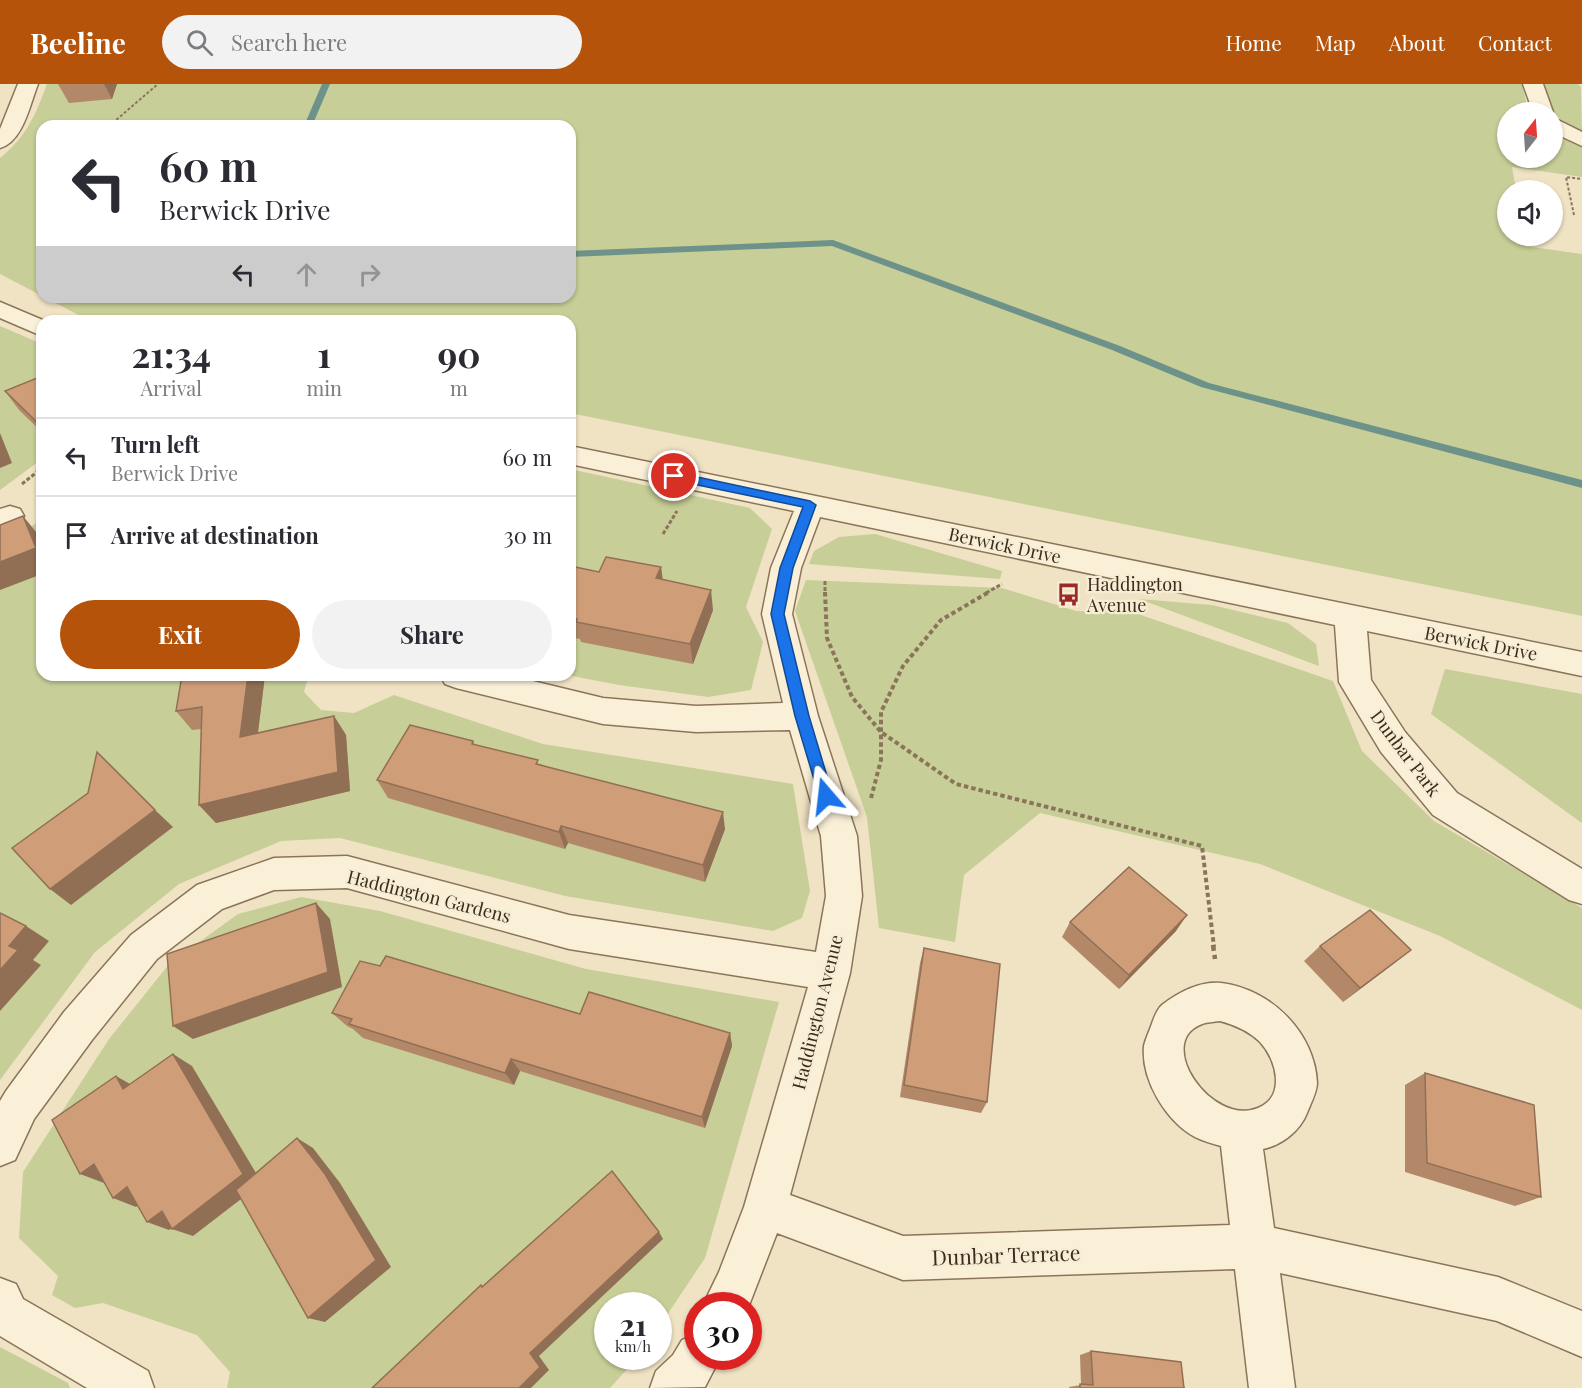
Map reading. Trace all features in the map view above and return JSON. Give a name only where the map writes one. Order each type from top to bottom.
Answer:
[{"type":"street","points":[[0,142],[9,132],[28,84]]},
{"type":"street","points":[[1533,84],[1539,102]]},
{"type":"street","points":[[1563,129],[1582,140]]},
{"type":"street","points":[[0,309],[36,326]]},
{"type":"street","name":"Berwick Drive","points":[[576,456],[1582,663]]},
{"type":"street","name":"Haddington Avenue","points":[[733,1292],[765,1207],[831,973],[844,896],[839,836],[802,716],[777,614],[786,568],[810,505]]},
{"type":"street","name":"Dunbar Park","points":[[1350,616],[1355,682],[1393,742],[1445,804],[1582,888]]},
{"type":"street","points":[[475,681],[603,711],[696,719],[802,716]]},
{"type":"street","name":"Haddington Gardens","points":[[0,1145],[21,1105],[78,1026],[144,947],[210,897],[274,874],[347,872],[569,932],[831,973]]},
{"type":"street","points":[[1220,1002],[1248,1010],[1274,1029],[1291,1055],[1297,1085],[1288,1110],[1268,1127],[1240,1132],[1209,1122],[1183,1101],[1167,1074],[1164,1045],[1173,1021],[1193,1006],[1220,1002]]},
{"type":"street","points":[[1240,1132],[1272,1388]]},
{"type":"street","name":"Dunbar Terrace","points":[[765,1207],[903,1258],[1255,1246],[1497,1299],[1582,1334]]},
{"type":"street","points":[[0,1300],[7,1315],[131,1388]]},
{"type":"street","points":[[673,1388],[690,1370]]},
{"type":"path","points":[[116,120],[158,84]]},
{"type":"path","points":[[1574,215],[1566,177],[1582,179]]},
{"type":"path","points":[[825,571],[827,638],[852,697],[880,732],[956,784],[1202,846],[1220,1002]]},
{"type":"path","points":[[839,836],[867,817],[881,759],[881,712],[903,666],[941,620],[1002,584]]},
{"type":"green space","points":[[47,84],[1522,84],[1526,102],[1497,102],[1497,168],[1512,168],[1514,180],[1497,180],[1497,246],[1525,246],[1582,254],[1582,616],[576,414],[576,315],[78,315],[56,303],[576,303],[576,120],[36,120],[36,293],[0,274],[0,158],[17,142],[29,125]]},
{"type":"green space","points":[[1544,84],[1578,84],[1581,87],[1582,133],[1563,122],[1563,102],[1549,102]]},
{"type":"green space","points":[[1563,137],[1582,146],[1582,177],[1519,168],[1563,168]]},
{"type":"green space","points":[[0,326],[36,341],[36,463],[0,490]]},
{"type":"green space","points":[[576,470],[750,508],[772,529],[746,607],[763,642],[751,690],[708,697],[576,677]]},
{"type":"green space","points":[[36,523],[36,681],[307,681],[304,692],[321,710],[354,713],[394,695],[543,744],[793,784],[810,891],[802,918],[773,931],[565,896],[340,838],[281,841],[179,884],[95,952],[0,1080],[0,538],[22,533]]},
{"type":"green space","points":[[875,534],[1002,571],[1000,579],[809,564],[814,551],[839,537]]},
{"type":"green space","points":[[806,580],[1002,588],[1076,611],[1138,614],[1333,681],[1362,751],[1434,821],[1582,908],[1582,1010],[1440,936],[1260,864],[1040,813],[964,875],[955,942],[879,928],[867,817],[795,611]]},
{"type":"green space","points":[[1139,599],[1212,605],[1288,623],[1316,644],[1319,666]]},
{"type":"green space","points":[[1445,669],[1582,694],[1582,823],[1431,714]]},
{"type":"green space","points":[[301,897],[380,911],[586,969],[779,1002],[705,1258],[672,1308],[672,1292],[594,1292],[594,1370],[626,1370],[610,1388],[227,1388],[230,1372],[197,1335],[103,1303],[75,1308],[52,1295],[58,1276],[19,1238],[23,1172],[109,1039],[170,963],[238,914]]},
{"type":"green space","points":[[0,1347],[68,1383],[70,1388],[0,1388]]},
{"type":"building","points":[[36,378],[36,421],[5,391]]},
{"type":"building","points":[[23,516],[36,548],[0,562],[0,525]]},
{"type":"building","points":[[606,557],[661,567],[656,578],[711,590],[690,644],[576,622],[576,567],[599,572]]},
{"type":"building","points":[[181,681],[247,681],[240,737],[334,716],[338,772],[199,805],[202,707],[176,711]]},
{"type":"building","points":[[410,725],[473,741],[472,744],[538,760],[536,764],[723,812],[703,865],[561,826],[559,832],[377,780]]},
{"type":"building","points":[[97,752],[155,810],[50,889],[12,848],[88,793]]},
{"type":"building","points":[[1129,867],[1187,915],[1129,975],[1070,922]]},
{"type":"building","points":[[316,903],[328,972],[173,1026],[167,954]]},
{"type":"building","points":[[1370,910],[1411,950],[1360,988],[1320,946]]},
{"type":"building","points":[[0,913],[26,926],[9,946],[18,950],[0,970]]},
{"type":"building","points":[[924,948],[1000,964],[987,1102],[904,1085]]},
{"type":"building","points":[[386,956],[580,1014],[589,992],[730,1033],[702,1117],[511,1059],[505,1073],[349,1024],[352,1019],[332,1013],[360,961],[380,966]]},
{"type":"building","points":[[173,1054],[243,1174],[172,1229],[162,1211],[147,1222],[127,1187],[113,1198],[94,1164],[80,1174],[52,1120],[116,1076],[123,1089]]},
{"type":"building","points":[[1425,1073],[1534,1105],[1541,1197],[1427,1163]]},
{"type":"building","points":[[297,1138],[325,1174],[376,1260],[308,1318],[236,1190]]},
{"type":"building","points":[[612,1171],[659,1232],[530,1353],[540,1367],[519,1388],[372,1388],[481,1285],[482,1287]]},
{"type":"building","points":[[1091,1351],[1181,1362],[1184,1388],[1080,1388],[1080,1384],[1093,1385]]},
{"type":"waterway","points":[[311,120],[326,84]]},
{"type":"waterway","points":[[576,254],[833,243],[1116,348],[1205,385],[1582,484]]},
{"type":"place","name":"Haddington Avenue","points":[[1069,594]]},
{"type":"route","points":[[674,476],[810,505],[786,568],[777,614],[802,716],[826,796]]}]
